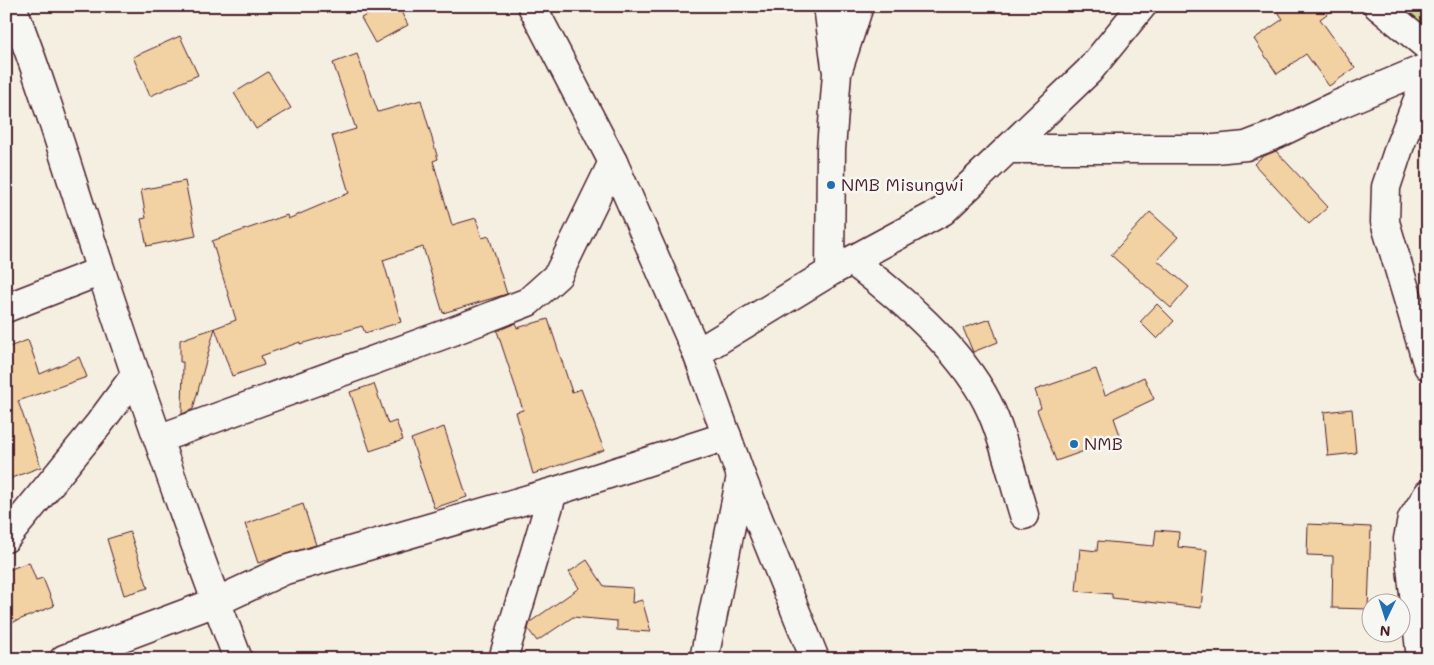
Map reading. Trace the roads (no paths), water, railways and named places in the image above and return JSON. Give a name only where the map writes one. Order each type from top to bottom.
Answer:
[{"type":"main road","points":[[12,6],[36,68],[101,271],[158,439],[238,659]]},
{"type":"main road","points":[[532,6],[613,162],[696,353],[741,476],[815,659]]},
{"type":"main road","points":[[828,6],[837,73],[831,149],[841,266]]},
{"type":"main road","points":[[837,73],[859,6]]},
{"type":"main road","points":[[696,353],[841,266],[943,211],[1089,71],[1142,6]]},
{"type":"main road","points":[[1378,6],[1428,47]]},
{"type":"main road","points":[[1008,149],[1188,150],[1246,146],[1428,67]]},
{"type":"main road","points":[[1428,74],[1400,145],[1386,187],[1385,222],[1428,366]]},
{"type":"main road","points":[[158,439],[448,334],[528,302],[558,276],[613,162]]},
{"type":"main road","points":[[841,266],[888,289],[937,337],[971,376],[995,419],[1024,514]]},
{"type":"main road","points":[[6,308],[101,271]]},
{"type":"main road","points":[[6,538],[99,424],[136,374]]},
{"type":"main road","points":[[64,659],[216,602],[285,570],[553,492],[727,436]]},
{"type":"main road","points":[[704,659],[741,476]]},
{"type":"main road","points":[[503,659],[553,492]]},
{"type":"main road","points":[[1421,659],[1408,539],[1412,519],[1428,494]]},
{"type":"place","name":"NMB Misungwi","points":[[831,185]]},
{"type":"place","name":"NMB","points":[[1074,444]]}]
